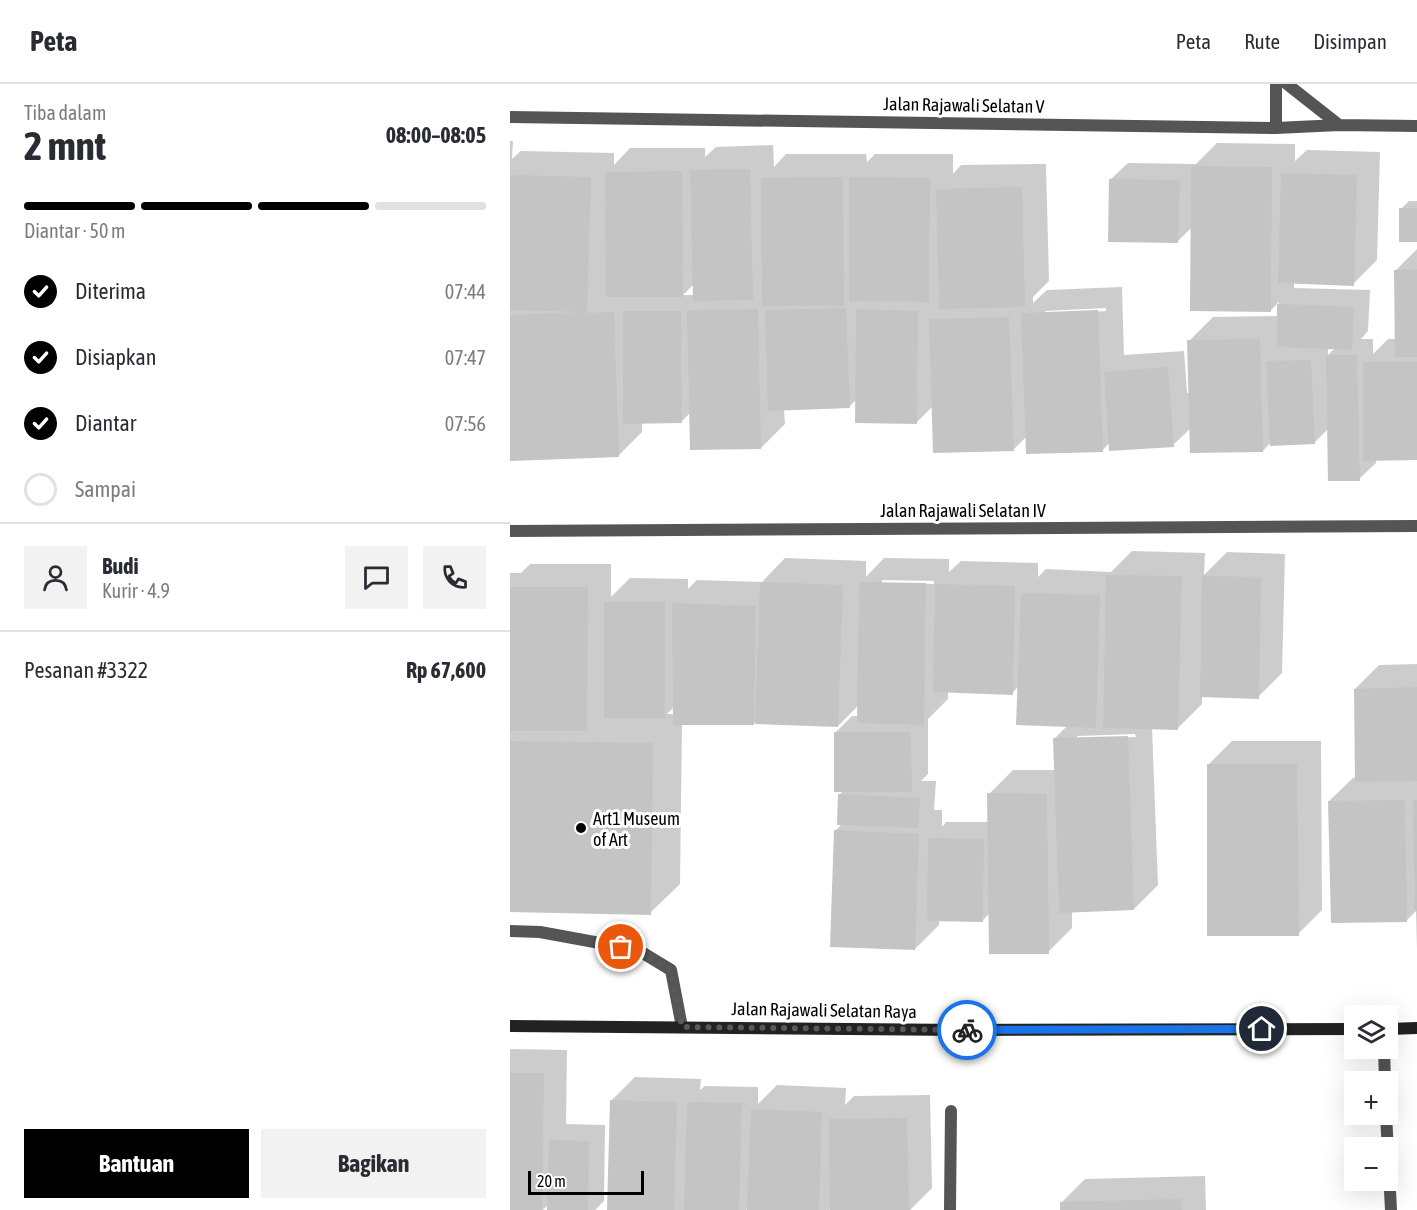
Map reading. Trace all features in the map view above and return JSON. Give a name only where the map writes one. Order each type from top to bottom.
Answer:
[{"type":"main road","name":"Jalan Rajawali Selatan Raya","points":[[510,1026],[963,1030],[1344,1029]]},
{"type":"main road","points":[[1398,1029],[1417,1028]]},
{"type":"street","points":[[1276,84],[1276,128]]},
{"type":"street","points":[[1287,84],[1339,125]]},
{"type":"street","name":"Jalan Rajawali Selatan V","points":[[510,117],[1276,128],[1339,125],[1417,126]]},
{"type":"street","name":"Jalan Rajawali Selatan IV","points":[[510,531],[1417,526]]},
{"type":"street","points":[[510,931],[540,932],[638,950],[671,970],[682,1027]]},
{"type":"street","points":[[950,1210],[951,1111]]},
{"type":"street","points":[[1387,1125],[1391,1210]]},
{"type":"building","points":[[1191,166],[1272,167],[1271,312],[1190,311]]},
{"type":"building","points":[[750,169],[753,300],[693,301],[690,170]]},
{"type":"building","points":[[682,171],[683,297],[606,297],[605,172]]},
{"type":"building","points":[[1281,173],[1357,175],[1354,286],[1278,283]]},
{"type":"building","points":[[510,175],[591,177],[587,313],[614,312],[619,457],[510,461],[510,315],[585,312],[510,310]]},
{"type":"building","points":[[843,177],[844,306],[762,306],[761,178]]},
{"type":"building","points":[[849,177],[930,178],[929,302],[849,301]]},
{"type":"building","points":[[1109,179],[1180,180],[1178,243],[1108,242]]},
{"type":"building","points":[[1022,187],[1025,307],[939,309],[936,189]]},
{"type":"building","points":[[1399,208],[1417,208],[1417,242],[1399,242]]},
{"type":"building","points":[[1417,269],[1417,357],[1395,357],[1394,270]]},
{"type":"building","points":[[1277,304],[1354,307],[1352,350],[1277,347]]},
{"type":"building","points":[[846,308],[850,408],[768,411],[765,310]]},
{"type":"building","points":[[758,309],[761,449],[690,450],[687,310]]},
{"type":"building","points":[[856,309],[918,311],[917,424],[855,423]]},
{"type":"building","points":[[1098,310],[1103,452],[1026,454],[1021,313]]},
{"type":"building","points":[[623,311],[681,311],[682,423],[623,424]]},
{"type":"building","points":[[1009,317],[1014,451],[933,453],[929,319]]},
{"type":"building","points":[[1260,339],[1263,452],[1190,453],[1187,340]]},
{"type":"building","points":[[1326,355],[1357,355],[1360,481],[1328,481]]},
{"type":"building","points":[[1311,360],[1315,444],[1270,446],[1266,361]]},
{"type":"building","points":[[1363,362],[1417,362],[1417,460],[1363,461]]},
{"type":"building","points":[[1168,367],[1174,447],[1109,451],[1104,372]]},
{"type":"building","points":[[1106,575],[1182,576],[1178,730],[1103,728]]},
{"type":"building","points":[[1202,576],[1261,577],[1259,699],[1200,697]]},
{"type":"building","points":[[760,582],[843,585],[838,727],[755,724]]},
{"type":"building","points":[[859,582],[926,583],[924,725],[857,723]]},
{"type":"building","points":[[935,584],[1015,586],[1013,695],[933,692]]},
{"type":"building","points":[[510,587],[588,587],[587,731],[510,731]]},
{"type":"building","points":[[1021,593],[1100,595],[1096,728],[1016,725]]},
{"type":"building","points":[[604,602],[665,602],[665,718],[604,718]]},
{"type":"building","points":[[672,603],[756,606],[754,725],[673,725]]},
{"type":"building","points":[[1417,687],[1417,781],[1355,782],[1354,689]]},
{"type":"building","points":[[834,732],[911,732],[912,792],[834,792]]},
{"type":"building","points":[[1128,736],[1134,910],[1059,913],[1053,738]]},
{"type":"building","name":"Art1 Museum of Art","points":[[510,741],[653,743],[651,915],[510,912]]},
{"type":"building","points":[[1207,764],[1297,764],[1299,936],[1207,936]]},
{"type":"building","points":[[987,793],[1047,794],[1049,954],[989,954]]},
{"type":"building","points":[[838,794],[920,798],[918,828],[837,825]]},
{"type":"building","points":[[1405,800],[1407,922],[1331,923],[1328,801]]},
{"type":"building","points":[[1413,800],[1417,800],[1417,911],[1415,911]]},
{"type":"building","points":[[834,830],[919,834],[915,950],[830,947]]},
{"type":"building","points":[[928,838],[984,839],[983,922],[927,921]]},
{"type":"building","points":[[510,1073],[544,1073],[542,1210],[510,1210]]},
{"type":"building","points":[[610,1100],[677,1102],[674,1210],[607,1210]]},
{"type":"building","points":[[687,1102],[742,1103],[739,1210],[684,1210]]},
{"type":"building","points":[[751,1109],[822,1112],[819,1210],[747,1210]]},
{"type":"building","points":[[907,1118],[909,1210],[830,1210],[829,1119]]},
{"type":"building","points":[[549,1140],[589,1141],[588,1210],[547,1210]]},
{"type":"building","points":[[1181,1199],[1182,1210],[1060,1210],[1060,1202]]},
{"type":"way so far","points":[[621,947],[638,950],[671,970],[682,1027],[967,1030]]},
{"type":"place","name":"Art1 Museum of Art","points":[[581,828]]},
{"type":"route","points":[[967,1030],[1262,1029]]}]
